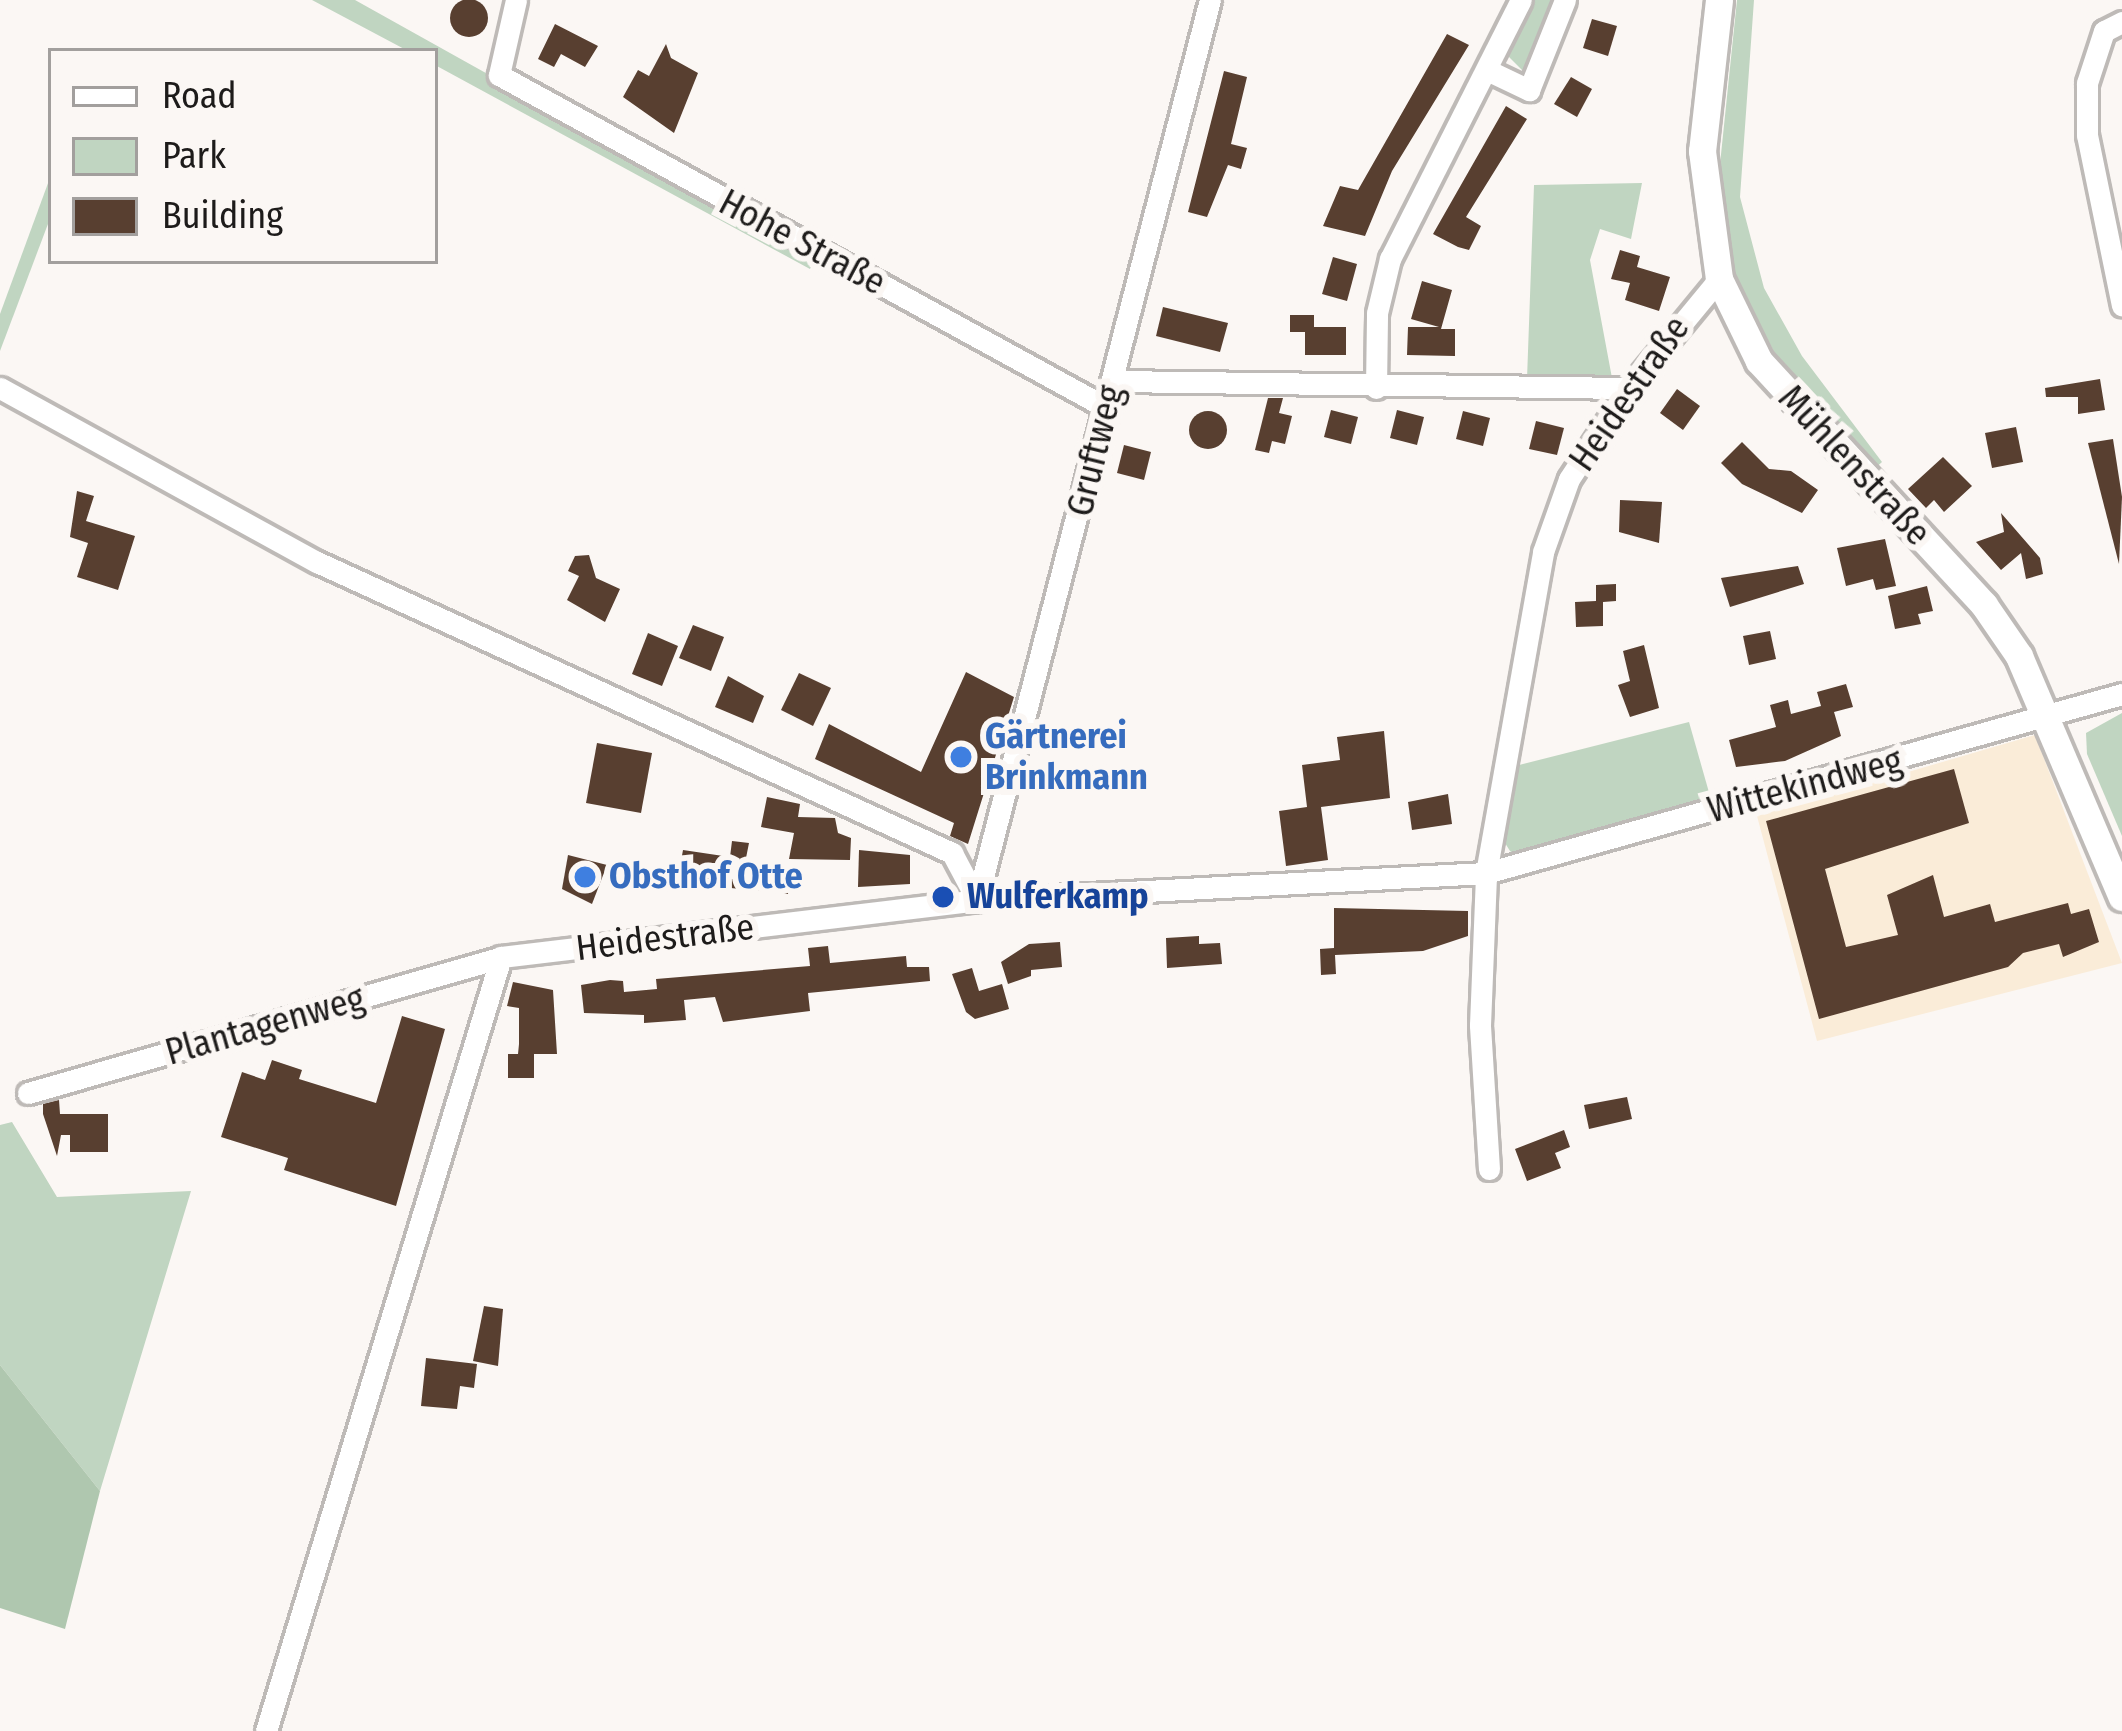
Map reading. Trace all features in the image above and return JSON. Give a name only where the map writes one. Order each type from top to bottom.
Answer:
[{"type":"street","name":"Hohe Straße","points":[[517,0],[499,75],[1106,408]]},
{"type":"street","name":"Gruftweg","points":[[977,900],[1210,0]]},
{"type":"street","points":[[1376,388],[1377,314],[1390,259],[1521,0]]},
{"type":"street","points":[[1487,70],[1529,90],[1565,0]]},
{"type":"street","name":"Mühlenstraße","points":[[1718,0],[1702,151],[1719,279],[1759,361],[1984,605],[2048,719],[2122,897]]},
{"type":"street","points":[[2122,22],[2104,31],[2091,56],[2087,100],[2122,305]]},
{"type":"street","name":"Heidestraße","points":[[501,957],[977,900],[1486,873],[1543,552],[1569,479],[1629,388],[1719,279]]},
{"type":"street","points":[[1114,381],[1629,388]]},
{"type":"street","points":[[0,388],[316,562],[952,853],[977,900]]},
{"type":"street","name":"Wittekindweg","points":[[1486,873],[2048,719],[2122,694]]},
{"type":"street","points":[[1486,873],[1480,1024],[1489,1169]]},
{"type":"street","points":[[266,1731],[501,957]]},
{"type":"street","name":"Plantagenweg","points":[[28,1093],[501,957]]},
{"type":"shaded area","points":[[2035,735],[2122,963],[1817,1041],[1757,816]]},
{"type":"green space","points":[[312,0],[355,0],[815,257],[810,269],[438,67],[438,48],[402,48]]},
{"type":"green space","points":[[1532,0],[1555,0],[1526,74],[1507,55]]},
{"type":"green space","points":[[1737,0],[1754,0],[1740,197],[1764,288],[1802,356],[1882,462],[1873,470],[1777,358],[1732,270],[1720,164]]},
{"type":"green space","points":[[48,183],[48,224],[0,351],[0,314]]},
{"type":"green space","points":[[1642,183],[1631,239],[1600,229],[1590,260],[1612,378],[1527,379],[1534,185]]},
{"type":"green space","points":[[2122,713],[2122,836],[2087,754],[2086,733]]},
{"type":"green space","points":[[1689,722],[1712,803],[1518,857],[1510,851],[1505,843],[1519,765]]},
{"type":"green space","points":[[12,1122],[57,1197],[191,1191],[100,1491],[0,1365],[0,1125]]},
{"type":"green space","points":[[0,1365],[100,1491],[65,1629],[0,1608]]},
{"type":"building","points":[[469,-1],[482,5],[488,18],[482,31],[469,37],[456,31],[450,18],[456,5]]},
{"type":"building","points":[[1592,19],[1617,26],[1608,56],[1583,48]]},
{"type":"building","points":[[555,24],[598,46],[585,67],[561,54],[554,67],[538,59]]},
{"type":"building","points":[[1447,34],[1469,45],[1392,171],[1365,236],[1323,226],[1340,186],[1358,190]]},
{"type":"building","points":[[666,44],[671,58],[698,73],[674,133],[623,97],[638,70],[649,76]]},
{"type":"building","points":[[1224,71],[1247,77],[1231,144],[1247,148],[1241,169],[1228,165],[1207,217],[1188,212]]},
{"type":"building","points":[[1571,77],[1592,89],[1577,117],[1554,104]]},
{"type":"building","points":[[1506,106],[1527,119],[1466,217],[1481,226],[1469,250],[1458,247],[1433,234]]},
{"type":"building","points":[[1620,250],[1640,256],[1637,267],[1670,277],[1659,311],[1625,300],[1630,283],[1611,279]]},
{"type":"building","points":[[1333,257],[1357,264],[1347,301],[1322,294]]},
{"type":"building","points":[[1422,281],[1452,290],[1441,329],[1455,329],[1455,356],[1407,355],[1408,327],[1439,327],[1411,319]]},
{"type":"building","points":[[1163,307],[1228,323],[1220,352],[1156,336]]},
{"type":"building","points":[[1290,315],[1314,315],[1314,327],[1346,327],[1346,355],[1305,355],[1305,332],[1290,332]]},
{"type":"building","points":[[2100,379],[2105,410],[2078,414],[2078,397],[2046,397],[2045,388]]},
{"type":"building","points":[[1677,389],[1700,406],[1683,430],[1660,413]]},
{"type":"building","points":[[1268,398],[1283,398],[1279,413],[1292,416],[1285,444],[1272,441],[1269,453],[1255,450]]},
{"type":"building","points":[[1331,410],[1358,417],[1351,444],[1324,437]]},
{"type":"building","points":[[1397,410],[1424,417],[1417,445],[1390,438]]},
{"type":"building","points":[[1208,411],[1222,416],[1227,430],[1222,444],[1208,449],[1194,444],[1189,430],[1194,416]]},
{"type":"building","points":[[1463,411],[1490,418],[1483,446],[1456,439]]},
{"type":"building","points":[[1536,421],[1564,428],[1557,455],[1529,449]]},
{"type":"building","points":[[2016,427],[2023,462],[1992,468],[1985,433]]},
{"type":"building","points":[[2113,439],[2122,497],[2119,564],[2088,443]]},
{"type":"building","points":[[1742,442],[1769,469],[1791,471],[1818,490],[1802,513],[1742,484],[1721,463]]},
{"type":"building","points":[[1124,445],[1151,452],[1144,480],[1117,473]]},
{"type":"building","points":[[1943,457],[1972,486],[1944,512],[1934,500],[1926,508],[1908,489]]},
{"type":"building","points":[[77,491],[94,496],[86,521],[135,536],[118,590],[77,577],[88,543],[70,537]]},
{"type":"building","points":[[1620,500],[1662,502],[1659,543],[1619,532]]},
{"type":"building","points":[[2001,513],[2040,558],[2043,574],[2026,579],[2021,553],[2001,570],[1976,542],[2004,532]]},
{"type":"building","points":[[1885,539],[1896,586],[1876,590],[1873,579],[1846,586],[1837,548]]},
{"type":"building","points":[[589,555],[596,578],[620,589],[605,622],[567,600],[579,576],[568,571],[575,556]]},
{"type":"building","points":[[1798,566],[1804,584],[1730,607],[1721,578]]},
{"type":"building","points":[[1616,584],[1616,601],[1603,602],[1603,626],[1576,627],[1575,602],[1596,601],[1596,585]]},
{"type":"building","points":[[1927,586],[1933,611],[1918,614],[1921,624],[1895,629],[1888,596]]},
{"type":"building","points":[[693,625],[724,637],[711,671],[679,658]]},
{"type":"building","points":[[1770,631],[1776,659],[1749,665],[1743,636]]},
{"type":"building","points":[[648,633],[678,646],[662,686],[632,674]]},
{"type":"building","points":[[1644,645],[1659,708],[1630,717],[1618,685],[1630,681],[1623,651]]},
{"type":"building","name":"Gärtnerei Brinkmann","points":[[966,672],[1014,697],[968,844],[950,836],[954,823],[815,759],[829,724],[921,772]]},
{"type":"building","points":[[799,673],[831,688],[813,726],[781,710]]},
{"type":"building","points":[[728,676],[764,696],[753,723],[715,707]]},
{"type":"building","points":[[1846,684],[1853,707],[1834,712],[1841,736],[1785,761],[1736,767],[1729,740],[1776,727],[1770,705],[1788,700],[1791,714],[1821,706],[1817,692]]},
{"type":"building","points":[[1384,731],[1390,798],[1321,807],[1328,860],[1286,866],[1279,811],[1307,807],[1302,765],[1340,760],[1337,737]]},
{"type":"building","points":[[597,743],[652,753],[641,813],[586,803]]},
{"type":"building","points":[[1954,769],[1969,823],[1825,869],[1846,947],[1898,935],[1887,895],[1933,875],[1944,917],[1990,904],[1995,922],[2068,903],[2071,914],[2089,909],[2099,942],[2063,957],[2059,944],[2023,953],[2008,967],[1819,1019],[1766,821]]},
{"type":"building","points":[[1448,794],[1452,824],[1412,830],[1408,802]]},
{"type":"building","points":[[767,797],[800,804],[798,817],[835,818],[838,833],[851,838],[850,860],[789,859],[794,833],[761,827]]},
{"type":"building","points":[[732,841],[749,843],[745,863],[791,868],[788,894],[693,884],[695,874],[679,872],[683,850],[730,857]]},
{"type":"building","points":[[859,850],[910,855],[910,884],[858,887]]},
{"type":"building","name":"Obsthof Otte","points":[[568,855],[607,865],[592,904],[562,889]]},
{"type":"building","points":[[1334,908],[1468,911],[1468,936],[1423,951],[1335,955],[1336,974],[1321,975],[1320,949],[1334,948]]},
{"type":"building","points":[[1199,936],[1199,944],[1220,943],[1222,964],[1167,968],[1166,938]]},
{"type":"building","points":[[1060,942],[1062,967],[1031,970],[1031,976],[1008,984],[1001,962],[1029,944]]},
{"type":"building","points":[[828,946],[830,963],[906,956],[907,967],[929,967],[930,981],[808,993],[810,1011],[723,1022],[715,997],[684,1000],[686,1020],[644,1023],[644,1015],[584,1013],[581,985],[623,981],[624,992],[657,989],[656,979],[810,966],[808,948]]},
{"type":"building","points":[[972,968],[979,991],[1002,984],[1009,1009],[975,1019],[966,1012],[952,974]]},
{"type":"building","points":[[513,982],[553,990],[557,1054],[534,1054],[534,1078],[508,1078],[508,1054],[518,1054],[519,1044],[519,1008],[507,1006]]},
{"type":"building","points":[[402,1016],[445,1029],[396,1206],[284,1170],[288,1158],[221,1137],[242,1072],[265,1080],[272,1060],[302,1070],[299,1079],[376,1103]]},
{"type":"building","points":[[1627,1097],[1632,1119],[1589,1129],[1584,1105]]},
{"type":"building","points":[[59,1100],[60,1114],[108,1114],[108,1152],[70,1152],[70,1135],[61,1135],[57,1156],[43,1104]]},
{"type":"building","points":[[1564,1130],[1570,1147],[1555,1153],[1561,1168],[1527,1181],[1515,1149]]},
{"type":"building","points":[[484,1306],[503,1309],[498,1366],[473,1361]]},
{"type":"building","points":[[426,1358],[477,1364],[474,1388],[460,1386],[457,1409],[421,1406]]},
{"type":"place","name":"Gärtnerei Brinkmann","points":[[961,757]]},
{"type":"place","name":"Obsthof Otte","points":[[585,877]]},
{"type":"place","name":"Wulferkamp","points":[[943,897]]}]
